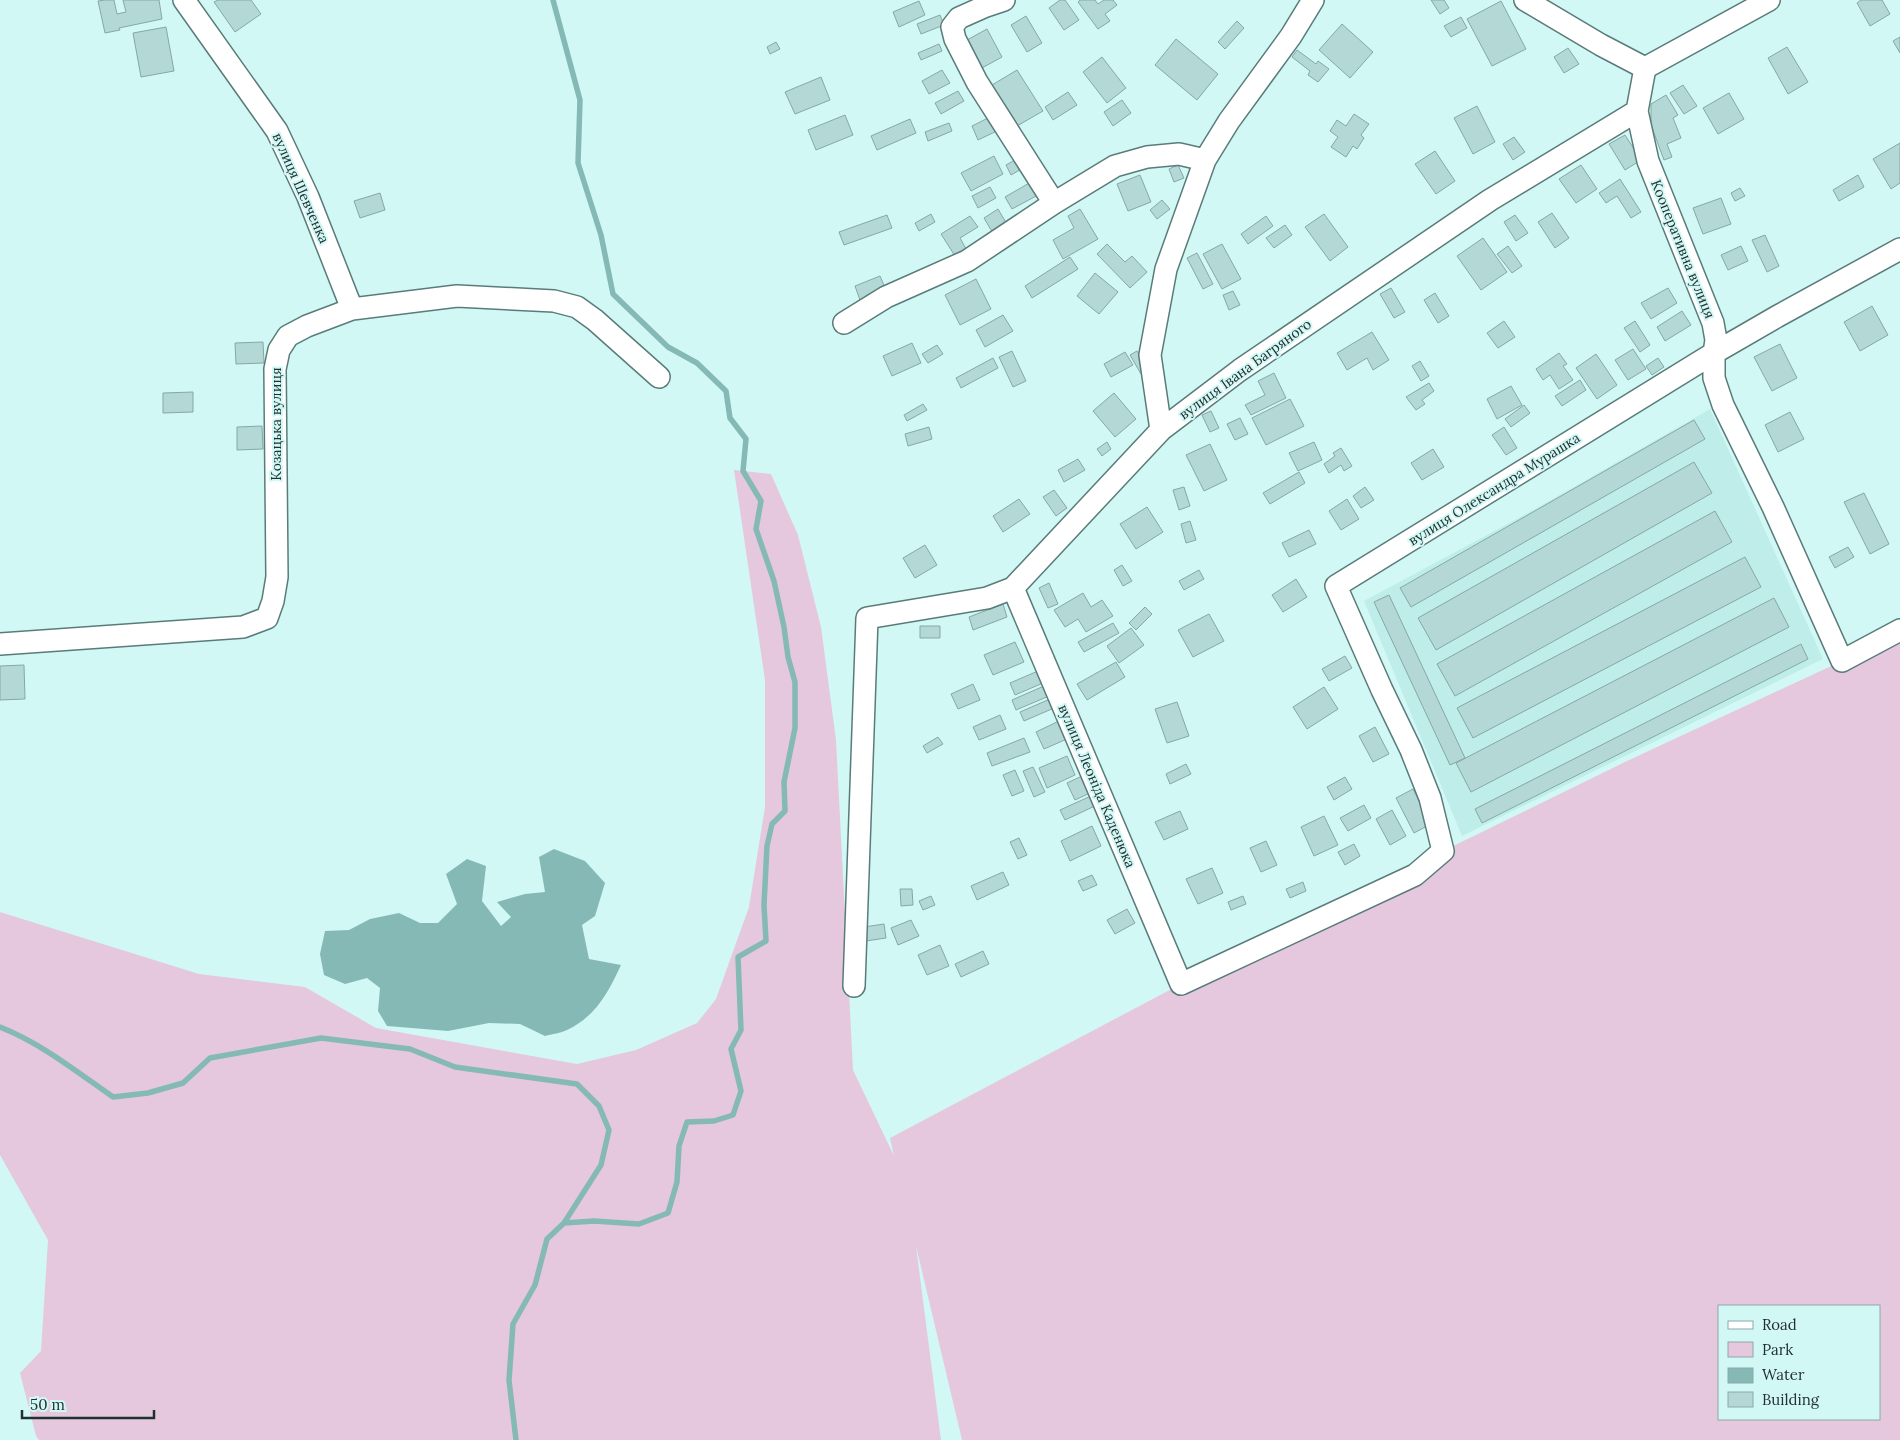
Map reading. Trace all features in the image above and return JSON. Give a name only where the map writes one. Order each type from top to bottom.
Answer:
[{"type":"street","name":"вулиця Шевченка","points":[[184,0],[277,131],[308,197],[352,310]]},
{"type":"street","points":[[1161,430],[1150,355],[1166,269],[1206,160],[1229,121],[1290,36],[1313,0]]},
{"type":"street","points":[[1525,0],[1601,45],[1645,68],[1769,0]]},
{"type":"street","points":[[991,2],[959,18],[952,27],[955,40],[977,82],[1054,203]]},
{"type":"street","name":"Кооперативна вулиця","points":[[1645,68],[1637,111],[1648,161],[1713,323],[1716,340],[1714,378],[1723,405],[1773,507],[1842,661],[1900,630]]},
{"type":"street","name":"вулиця Івана Багряного","points":[[854,986],[867,618],[987,598],[1013,588],[1161,430],[1240,370],[1482,206],[1637,111]]},
{"type":"street","points":[[844,323],[886,297],[967,261],[1114,166],[1139,159],[1179,154],[1206,160]]},
{"type":"street","name":"вулиця Олександра Мурашка","points":[[1181,984],[1415,875],[1443,851],[1430,798],[1411,750],[1336,586],[1714,353],[1900,249]]},
{"type":"street","name":"Козацька вулиця","points":[[0,644],[244,627],[267,618],[273,601],[277,577],[275,369],[279,350],[288,336],[307,326],[352,310],[457,296],[554,301],[578,307],[659,377]]},
{"type":"street","name":"вулиця Леоніда Каденюка","points":[[1013,588],[1181,984]]},
{"type":"shaded area","points":[[1710,409],[1823,659],[1462,836],[1364,601],[1537,508]]},
{"type":"green space","points":[[734,470],[771,474],[798,535],[821,627],[836,740],[853,1070],[894,1156],[890,1138],[1181,984],[1443,851],[1627,761],[1842,661],[1900,630],[1900,1440],[962,1440],[916,1246],[941,1440],[39,1440],[36,1436],[20,1373],[41,1351],[48,1240],[0,1155],[0,912],[199,974],[305,987],[376,1028],[577,1064],[636,1050],[697,1023],[716,999],[749,907],[765,807],[765,680]]},
{"type":"water","points":[[554,849],[585,861],[605,883],[595,916],[582,925],[589,959],[621,965],[600,1003],[586,1018],[567,1030],[545,1036],[520,1024],[489,1023],[448,1031],[387,1026],[378,1011],[380,988],[367,978],[345,984],[324,975],[320,954],[325,931],[349,930],[370,919],[399,913],[420,923],[438,923],[457,904],[446,874],[467,859],[486,866],[482,901],[501,926],[511,917],[497,902],[525,894],[545,892],[539,857]]},
{"type":"building","points":[[114,0],[117,14],[126,12],[123,0],[159,0],[162,19],[119,28],[120,30],[105,33],[98,1]]},
{"type":"building","points":[[218,0],[251,0],[261,14],[235,32],[214,2]]},
{"type":"building","points":[[1060,0],[1065,0],[1079,20],[1064,30],[1049,8]]},
{"type":"building","points":[[1080,0],[1095,0],[1098,4],[1104,0],[1113,0],[1117,5],[1105,14],[1110,21],[1098,29],[1078,2]]},
{"type":"building","points":[[1431,0],[1444,0],[1449,8],[1440,14]]},
{"type":"building","points":[[1861,0],[1882,0],[1890,14],[1870,26],[1857,3]]},
{"type":"building","points":[[919,1],[925,15],[899,27],[893,12]]},
{"type":"building","points":[[1501,1],[1526,49],[1492,66],[1467,19]]},
{"type":"building","points":[[940,15],[944,25],[921,34],[917,24]]},
{"type":"building","points":[[1026,16],[1042,43],[1027,52],[1011,25]]},
{"type":"building","points":[[1461,17],[1467,28],[1451,37],[1444,26]]},
{"type":"building","points":[[1237,21],[1244,28],[1225,49],[1218,42]]},
{"type":"building","points":[[1342,24],[1373,52],[1350,78],[1319,50]]},
{"type":"building","points":[[166,27],[174,71],[141,77],[133,33]]},
{"type":"building","points":[[987,29],[1002,57],[982,68],[967,40]]},
{"type":"building","points":[[1900,37],[1900,53],[1893,41]]},
{"type":"building","points":[[1176,39],[1218,74],[1197,100],[1155,65]]},
{"type":"building","points":[[776,42],[780,49],[770,54],[767,47]]},
{"type":"building","points":[[939,44],[942,51],[921,60],[918,53]]},
{"type":"building","points":[[1787,47],[1808,82],[1788,94],[1768,58]]},
{"type":"building","points":[[1568,48],[1579,64],[1564,73],[1554,57]]},
{"type":"building","points":[[1297,50],[1316,64],[1318,61],[1329,69],[1318,82],[1308,75],[1310,71],[1292,57]]},
{"type":"building","points":[[1102,57],[1126,88],[1107,103],[1083,72]]},
{"type":"building","points":[[942,70],[950,83],[929,94],[922,81]]},
{"type":"building","points":[[1017,70],[1043,111],[1017,126],[992,85]]},
{"type":"building","points":[[821,77],[830,100],[795,114],[785,92]]},
{"type":"building","points":[[1683,85],[1697,106],[1684,114],[1670,93]]},
{"type":"building","points":[[958,91],[964,101],[941,114],[935,103]]},
{"type":"building","points":[[1068,92],[1077,105],[1053,120],[1045,107]]},
{"type":"building","points":[[1729,93],[1744,119],[1718,134],[1703,108]]},
{"type":"building","points":[[1666,95],[1678,115],[1673,118],[1681,138],[1667,144],[1672,157],[1664,160],[1651,125],[1651,104]]},
{"type":"building","points":[[1122,100],[1131,113],[1113,126],[1104,112]]},
{"type":"building","points":[[1477,106],[1495,142],[1473,154],[1454,118]]},
{"type":"building","points":[[1354,114],[1369,124],[1361,135],[1364,138],[1357,149],[1353,146],[1346,157],[1331,147],[1338,137],[1330,131],[1337,120],[1346,126]]},
{"type":"building","points":[[845,115],[853,135],[816,150],[808,130]]},
{"type":"building","points":[[994,115],[1001,129],[978,140],[972,126]]},
{"type":"building","points":[[910,119],[916,133],[877,150],[871,136]]},
{"type":"building","points":[[949,123],[952,131],[928,141],[925,132]]},
{"type":"building","points":[[1625,135],[1641,160],[1625,170],[1609,144]]},
{"type":"building","points":[[1514,137],[1525,152],[1513,160],[1503,144]]},
{"type":"building","points":[[1900,143],[1900,183],[1891,189],[1873,159]]},
{"type":"building","points":[[1435,151],[1455,181],[1436,194],[1415,164]]},
{"type":"building","points":[[994,156],[1003,174],[971,191],[961,173]]},
{"type":"building","points":[[1020,157],[1025,167],[1011,175],[1006,165]]},
{"type":"building","points":[[1178,165],[1184,178],[1174,182],[1169,169]]},
{"type":"building","points":[[1581,165],[1597,189],[1576,203],[1559,179]]},
{"type":"building","points":[[1140,175],[1151,202],[1128,211],[1117,184]]},
{"type":"building","points":[[1858,175],[1864,187],[1839,201],[1833,190]]},
{"type":"building","points":[[1620,179],[1641,212],[1631,218],[1617,196],[1606,203],[1599,193]]},
{"type":"building","points":[[1031,182],[1038,195],[1012,209],[1005,197]]},
{"type":"building","points":[[990,187],[996,198],[978,208],[972,196]]},
{"type":"building","points":[[1740,188],[1745,196],[1735,201],[1731,193]]},
{"type":"building","points":[[380,193],[385,210],[360,218],[354,201]]},
{"type":"building","points":[[1721,198],[1731,224],[1703,234],[1693,208]]},
{"type":"building","points":[[1162,200],[1170,209],[1157,219],[1150,210]]},
{"type":"building","points":[[998,209],[1008,226],[994,235],[984,218]]},
{"type":"building","points":[[1080,209],[1098,239],[1063,259],[1053,240],[1074,228],[1068,216]]},
{"type":"building","points":[[1552,213],[1569,238],[1555,248],[1538,222]]},
{"type":"building","points":[[931,214],[935,222],[919,231],[915,223]]},
{"type":"building","points":[[1324,214],[1348,247],[1330,261],[1305,227]]},
{"type":"building","points":[[887,215],[892,228],[844,245],[839,232]]},
{"type":"building","points":[[1515,215],[1528,233],[1516,241],[1504,222]]},
{"type":"building","points":[[970,216],[978,227],[960,238],[966,249],[955,256],[941,234]]},
{"type":"building","points":[[1266,216],[1273,226],[1248,244],[1241,234]]},
{"type":"building","points":[[1285,225],[1292,235],[1274,248],[1266,238]]},
{"type":"building","points":[[1765,235],[1779,266],[1767,272],[1752,240]]},
{"type":"building","points":[[1483,238],[1507,272],[1481,290],[1457,256]]},
{"type":"building","points":[[1107,244],[1125,262],[1132,256],[1147,272],[1130,288],[1097,254]]},
{"type":"building","points":[[1222,244],[1241,279],[1222,289],[1203,254]]},
{"type":"building","points":[[1508,246],[1522,266],[1512,273],[1497,254]]},
{"type":"building","points":[[1741,246],[1748,261],[1728,270],[1721,255]]},
{"type":"building","points":[[1197,253],[1213,284],[1203,289],[1187,258]]},
{"type":"building","points":[[1070,257],[1078,269],[1032,298],[1025,286]]},
{"type":"building","points":[[1095,273],[1118,292],[1099,314],[1077,296]]},
{"type":"building","points":[[880,276],[886,290],[860,300],[855,286]]},
{"type":"building","points":[[976,279],[991,309],[960,325],[945,295]]},
{"type":"building","points":[[1391,288],[1405,312],[1394,318],[1380,294]]},
{"type":"building","points":[[1668,288],[1677,303],[1651,319],[1641,303]]},
{"type":"building","points":[[1233,291],[1240,305],[1229,310],[1223,295]]},
{"type":"building","points":[[1435,293],[1449,316],[1438,323],[1424,300]]},
{"type":"building","points":[[1872,306],[1888,335],[1860,351],[1844,322]]},
{"type":"building","points":[[1682,311],[1691,325],[1665,341],[1657,327]]},
{"type":"building","points":[[1003,315],[1013,331],[985,347],[976,330]]},
{"type":"building","points":[[1504,321],[1515,337],[1498,348],[1487,333]]},
{"type":"building","points":[[1635,321],[1650,345],[1640,352],[1624,328]]},
{"type":"building","points":[[1372,332],[1389,360],[1373,370],[1367,358],[1347,370],[1337,353]]},
{"type":"building","points":[[263,342],[264,363],[236,364],[235,343]]},
{"type":"building","points":[[912,343],[921,363],[892,376],[883,356]]},
{"type":"building","points":[[1780,344],[1797,378],[1772,391],[1754,357]]},
{"type":"building","points":[[937,345],[943,354],[928,363],[922,354]]},
{"type":"building","points":[[1633,349],[1646,369],[1628,380],[1615,360]]},
{"type":"building","points":[[1012,351],[1026,381],[1013,387],[999,357]]},
{"type":"building","points":[[1137,351],[1148,370],[1141,374],[1130,355]]},
{"type":"building","points":[[1125,352],[1133,365],[1111,377],[1104,364]]},
{"type":"building","points":[[1559,353],[1567,364],[1563,366],[1573,380],[1559,389],[1550,375],[1543,380],[1536,369]]},
{"type":"building","points":[[1596,354],[1617,385],[1597,399],[1576,368]]},
{"type":"building","points":[[993,358],[998,368],[961,388],[956,378]]},
{"type":"building","points":[[1658,358],[1664,367],[1652,375],[1646,366]]},
{"type":"building","points":[[1420,361],[1429,376],[1421,381],[1412,366]]},
{"type":"building","points":[[1274,373],[1286,398],[1251,415],[1245,405],[1265,395],[1258,381]]},
{"type":"building","points":[[1580,380],[1586,390],[1562,406],[1555,396]]},
{"type":"building","points":[[1429,383],[1434,391],[1422,400],[1425,404],[1416,410],[1406,397]]},
{"type":"building","points":[[1511,386],[1522,405],[1497,419],[1487,399]]},
{"type":"building","points":[[193,392],[193,412],[163,413],[163,393]]},
{"type":"building","points":[[1114,393],[1136,419],[1115,437],[1093,411]]},
{"type":"building","points":[[1290,399],[1304,426],[1266,445],[1252,418]]},
{"type":"building","points":[[923,404],[927,410],[907,421],[904,415]]},
{"type":"building","points":[[1524,405],[1530,413],[1511,427],[1505,419]]},
{"type":"building","points":[[1211,411],[1219,428],[1210,432],[1202,415]]},
{"type":"building","points":[[1790,412],[1804,439],[1778,452],[1765,425]]},
{"type":"building","points":[[1240,418],[1248,434],[1235,440],[1227,424]]},
{"type":"building","points":[[1694,420],[1705,439],[1411,607],[1400,588]]},
{"type":"building","points":[[262,426],[263,449],[237,450],[237,427]]},
{"type":"building","points":[[929,427],[932,439],[908,446],[905,434]]},
{"type":"building","points":[[1504,427],[1517,448],[1506,455],[1492,435]]},
{"type":"building","points":[[1107,442],[1111,449],[1102,456],[1097,449]]},
{"type":"building","points":[[1314,442],[1322,460],[1298,471],[1289,453]]},
{"type":"building","points":[[1210,444],[1227,480],[1204,491],[1186,455]]},
{"type":"building","points":[[1341,448],[1352,466],[1344,471],[1341,465],[1329,473],[1324,464],[1335,456],[1333,453]]},
{"type":"building","points":[[1433,449],[1444,467],[1422,480],[1411,463]]},
{"type":"building","points":[[1078,459],[1085,470],[1064,482],[1058,470]]},
{"type":"building","points":[[1694,462],[1712,493],[1436,650],[1418,618]]},
{"type":"building","points":[[1299,472],[1305,483],[1270,504],[1263,493]]},
{"type":"building","points":[[1184,487],[1190,506],[1179,510],[1173,490]]},
{"type":"building","points":[[1365,487],[1374,500],[1361,508],[1353,496]]},
{"type":"building","points":[[1054,490],[1067,508],[1056,516],[1043,497]]},
{"type":"building","points":[[1864,493],[1889,544],[1870,554],[1844,502]]},
{"type":"building","points":[[1019,499],[1030,514],[1003,532],[993,516]]},
{"type":"building","points":[[1347,499],[1359,519],[1341,530],[1329,511]]},
{"type":"building","points":[[1147,507],[1163,532],[1136,549],[1120,524]]},
{"type":"building","points":[[1715,511],[1732,542],[1455,696],[1437,664]]},
{"type":"building","points":[[1190,521],[1196,540],[1186,543],[1181,524]]},
{"type":"building","points":[[1309,530],[1316,544],[1289,557],[1282,543]]},
{"type":"building","points":[[925,545],[937,565],[915,578],[903,558]]},
{"type":"building","points":[[1848,547],[1854,557],[1835,568],[1829,557]]},
{"type":"building","points":[[1745,557],[1761,587],[1473,738],[1457,708]]},
{"type":"building","points":[[1122,565],[1132,581],[1123,586],[1114,570]]},
{"type":"building","points":[[1199,570],[1204,579],[1184,590],[1179,581]]},
{"type":"building","points":[[1296,579],[1307,597],[1283,612],[1272,595]]},
{"type":"building","points":[[1049,583],[1058,604],[1048,608],[1039,588]]},
{"type":"building","points":[[1083,593],[1091,607],[1102,600],[1113,616],[1086,632],[1078,619],[1065,627],[1054,610]]},
{"type":"building","points":[[1389,595],[1465,758],[1450,765],[1374,602]]},
{"type":"building","points":[[1774,598],[1789,627],[1471,792],[1456,763]]},
{"type":"building","points":[[1003,604],[1007,617],[973,630],[969,617]]},
{"type":"building","points":[[1145,607],[1152,614],[1136,630],[1129,623]]},
{"type":"building","points":[[1209,614],[1224,641],[1193,657],[1178,630]]},
{"type":"building","points":[[1113,623],[1119,633],[1084,652],[1078,642]]},
{"type":"building","points":[[920,626],[940,626],[940,638],[920,638]]},
{"type":"building","points":[[1131,628],[1144,645],[1119,663],[1107,646]]},
{"type":"building","points":[[1015,642],[1024,662],[993,675],[984,655]]},
{"type":"building","points":[[1801,644],[1808,659],[1482,823],[1475,809]]},
{"type":"building","points":[[1345,656],[1352,668],[1329,681],[1322,669]]},
{"type":"building","points":[[1116,662],[1125,677],[1087,700],[1077,684]]},
{"type":"building","points":[[24,665],[25,699],[0,700],[0,666]]},
{"type":"building","points":[[1038,671],[1043,683],[1015,695],[1010,683]]},
{"type":"building","points":[[973,684],[980,700],[958,709],[951,694]]},
{"type":"building","points":[[1044,686],[1049,696],[1016,710],[1012,700]]},
{"type":"building","points":[[1324,687],[1338,709],[1307,729],[1293,707]]},
{"type":"building","points":[[1050,699],[1054,708],[1024,721],[1020,712]]},
{"type":"building","points":[[1177,702],[1189,736],[1167,743],[1155,709]]},
{"type":"building","points":[[1000,715],[1006,729],[979,740],[973,727]]},
{"type":"building","points":[[1059,721],[1067,739],[1044,749],[1036,732]]},
{"type":"building","points":[[1375,727],[1389,754],[1373,762],[1359,736]]},
{"type":"building","points":[[938,737],[943,744],[927,753],[923,746]]},
{"type":"building","points":[[1024,738],[1030,752],[992,766],[987,753]]},
{"type":"building","points":[[1067,756],[1075,775],[1047,788],[1039,768]]},
{"type":"building","points":[[1186,764],[1191,774],[1170,784],[1166,774]]},
{"type":"building","points":[[1033,767],[1045,792],[1034,797],[1023,771]]},
{"type":"building","points":[[1015,770],[1024,791],[1012,796],[1003,775]]},
{"type":"building","points":[[1082,776],[1090,793],[1075,800],[1067,783]]},
{"type":"building","points":[[1345,777],[1352,789],[1334,800],[1327,787]]},
{"type":"building","points":[[1413,789],[1431,824],[1414,833],[1396,798]]},
{"type":"building","points":[[1093,795],[1097,805],[1065,820],[1060,810]]},
{"type":"building","points":[[1364,805],[1371,818],[1348,831],[1340,818]]},
{"type":"building","points":[[1392,810],[1406,836],[1390,845],[1376,819]]},
{"type":"building","points":[[1180,811],[1188,829],[1164,840],[1155,822]]},
{"type":"building","points":[[1324,816],[1338,845],[1314,856],[1301,827]]},
{"type":"building","points":[[1092,826],[1101,846],[1070,861],[1061,841]]},
{"type":"building","points":[[1019,838],[1027,855],[1018,859],[1010,842]]},
{"type":"building","points":[[1266,841],[1277,865],[1261,872],[1250,848]]},
{"type":"building","points":[[1354,844],[1360,856],[1345,865],[1338,852]]},
{"type":"building","points":[[1212,868],[1223,893],[1198,904],[1186,879]]},
{"type":"building","points":[[1003,872],[1009,885],[977,900],[971,886]]},
{"type":"building","points":[[1092,875],[1097,885],[1083,891],[1078,881]]},
{"type":"building","points":[[1303,882],[1306,891],[1290,898],[1286,889]]},
{"type":"building","points":[[900,889],[912,889],[913,905],[901,906]]},
{"type":"building","points":[[931,896],[935,905],[923,910],[919,901]]},
{"type":"building","points":[[1243,896],[1246,904],[1231,910],[1228,902]]},
{"type":"building","points":[[1127,909],[1135,923],[1115,934],[1107,920]]},
{"type":"building","points":[[911,920],[919,936],[898,945],[891,928]]},
{"type":"building","points":[[884,924],[886,938],[866,941],[864,927]]},
{"type":"building","points":[[940,945],[949,966],[927,975],[918,955]]},
{"type":"building","points":[[983,951],[989,964],[961,977],[955,964]]},
{"type":"waterway","points":[[516,1440],[509,1380],[513,1324],[535,1285],[547,1239],[564,1223],[594,1221],[639,1224],[668,1213],[677,1182],[679,1146],[687,1122],[714,1121],[733,1115],[741,1091],[731,1049],[741,1030],[738,957],[766,941],[764,905],[767,846],[772,824],[785,811],[784,782],[795,728],[795,682],[788,657],[784,627],[774,581],[756,529],[761,501],[743,471],[746,439],[730,418],[726,391],[697,363],[668,347],[613,294],[601,235],[578,163],[580,100],[553,0]]},
{"type":"waterway","points":[[0,1027],[30,1041],[113,1097],[148,1093],[183,1083],[210,1058],[321,1038],[410,1049],[455,1067],[577,1084],[599,1106],[609,1130],[601,1165],[564,1223]]}]
